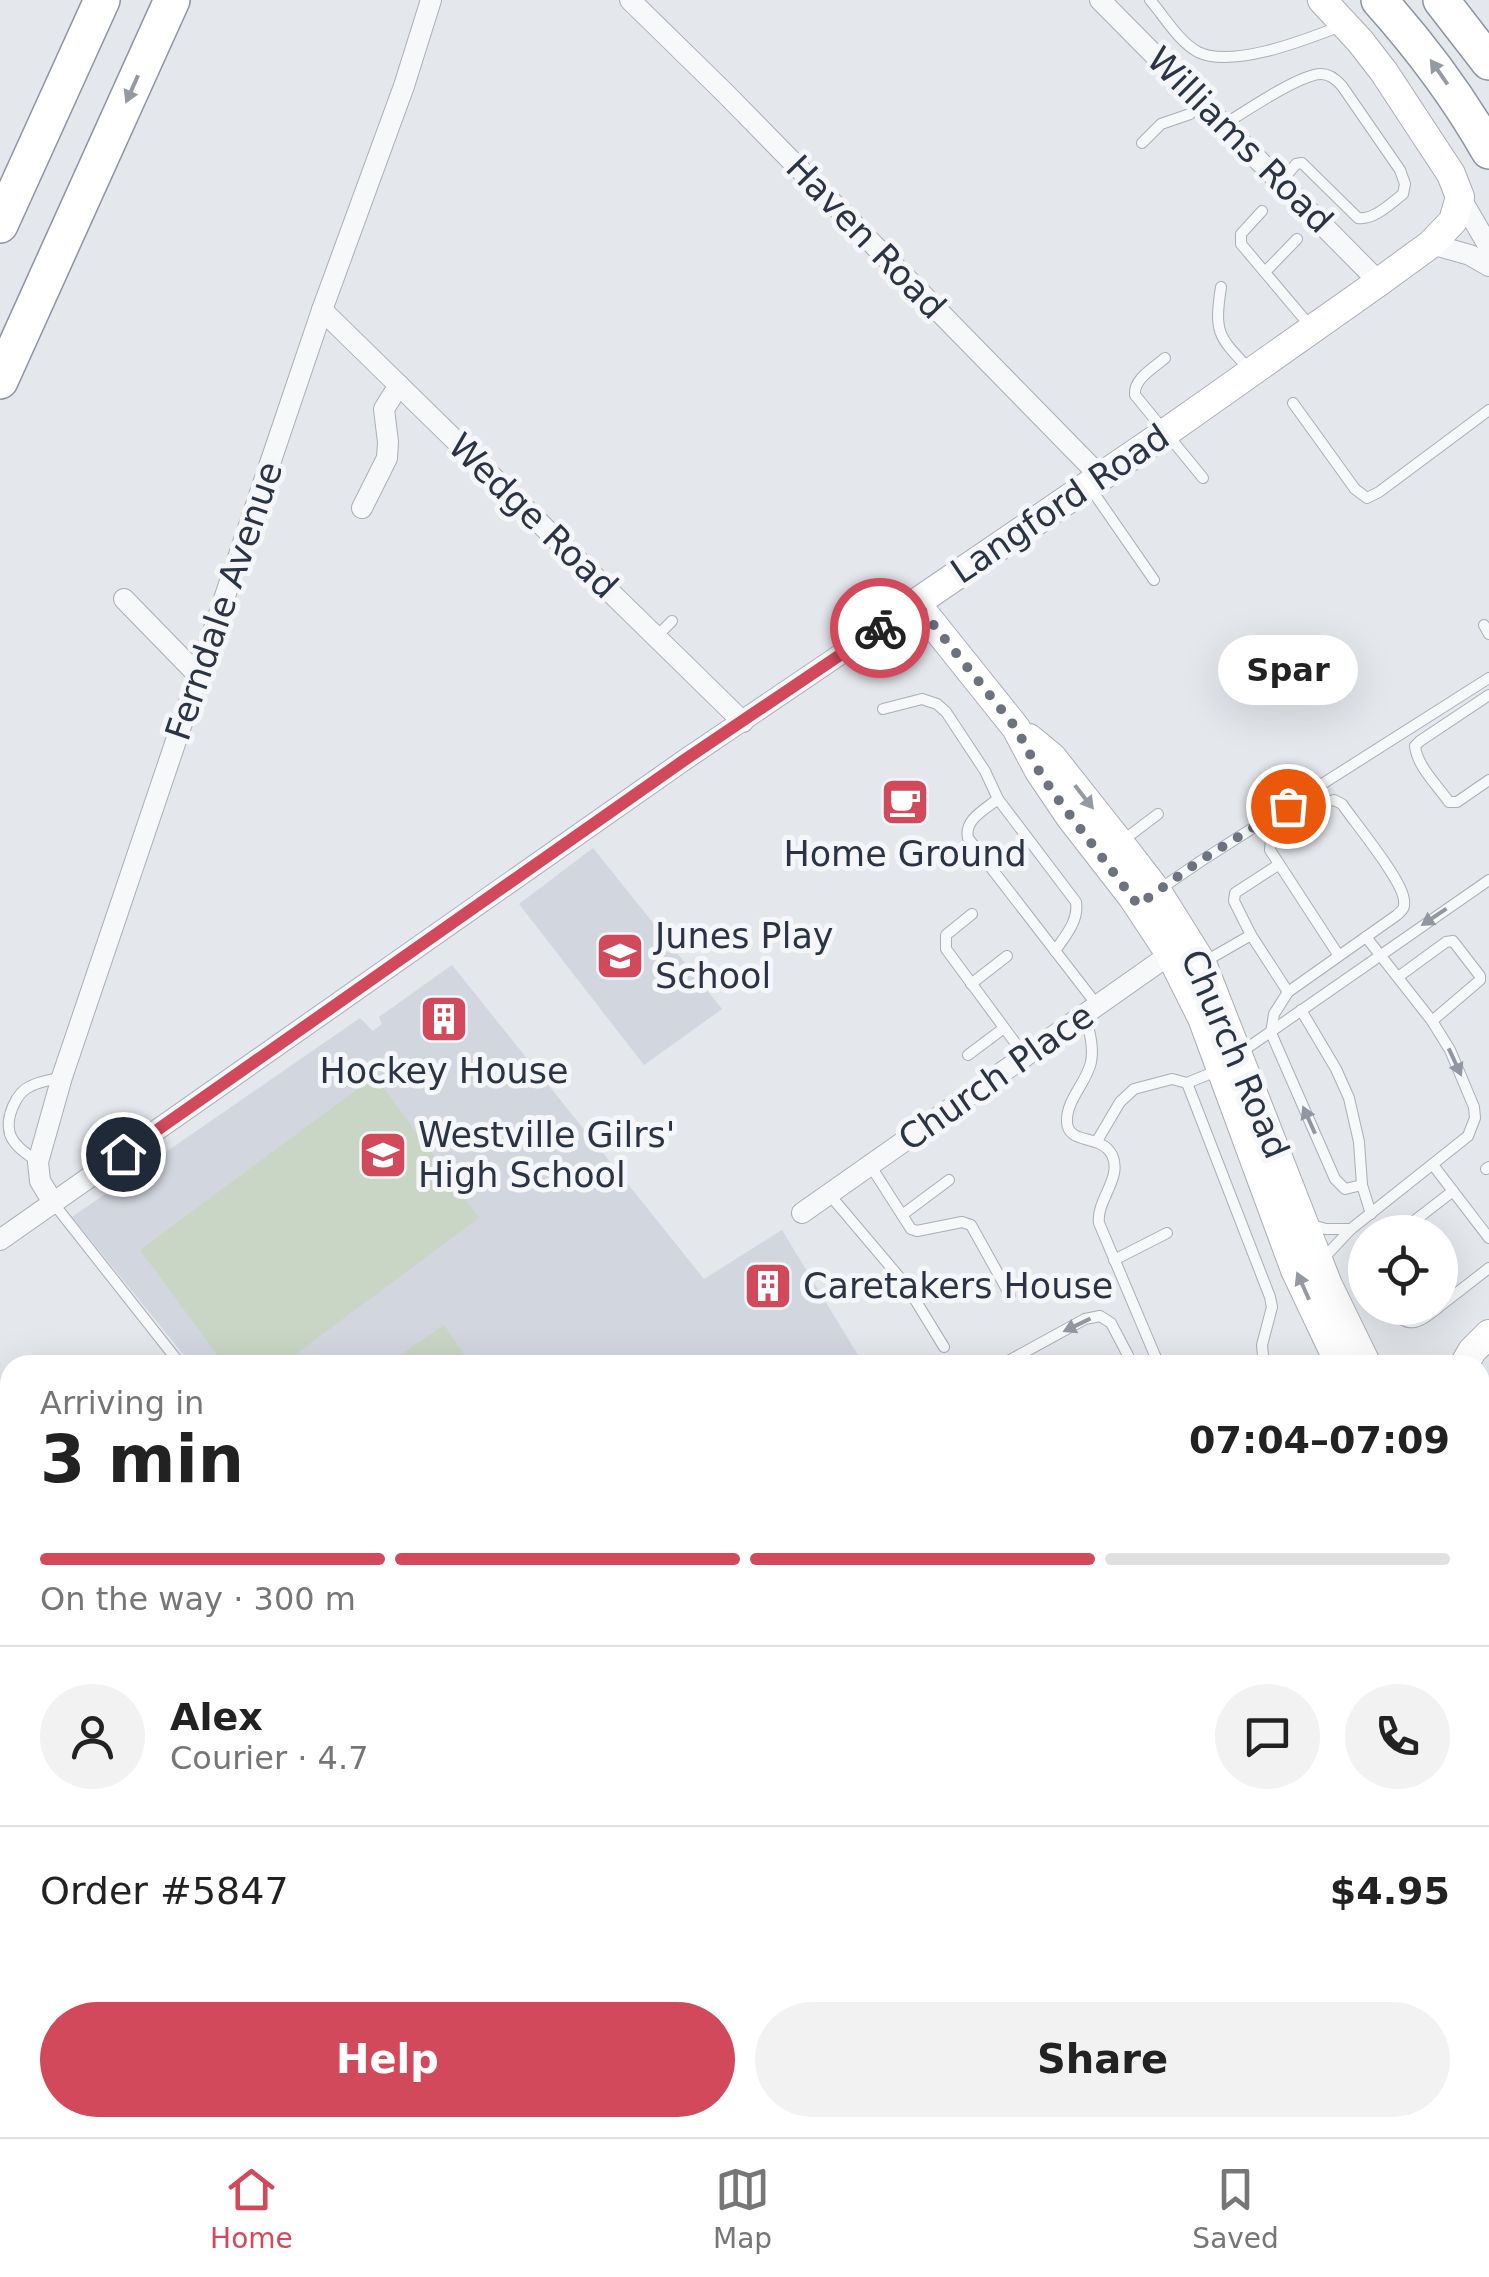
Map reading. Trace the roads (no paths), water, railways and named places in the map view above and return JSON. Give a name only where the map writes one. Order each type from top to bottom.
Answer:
[{"type":"highway","points":[[0,225],[102,0]]},
{"type":"highway","points":[[0,381],[172,0]]},
{"type":"highway","points":[[1379,0],[1432,62],[1489,151]]},
{"type":"highway","points":[[1441,0],[1489,62]]},
{"type":"street","name":"Ferndale Avenue","points":[[38,1162],[62,1076],[431,0]]},
{"type":"street","name":"Haven Road","points":[[630,0],[725,93],[1094,480]]},
{"type":"street","name":"Williams Road","points":[[1100,0],[1379,282]]},
{"type":"street","points":[[1322,0],[1393,86],[1451,174],[1489,248]]},
{"type":"street","name":"Langford Road","points":[[0,1240],[622,804],[1166,433],[1379,282],[1431,244],[1453,221],[1460,196]]},
{"type":"street","points":[[1431,244],[1470,255],[1489,266]]},
{"type":"street","name":"Wedge Road","points":[[322,310],[743,722]]},
{"type":"street","points":[[362,508],[386,458],[384,409],[399,385]]},
{"type":"street","points":[[124,599],[198,675]]},
{"type":"street","name":"Church Road","points":[[916,603],[1016,728],[1052,758],[1110,850],[1148,898],[1186,958],[1362,1355]]},
{"type":"street","name":"Church Place","points":[[802,1213],[1091,1009],[1186,958]]},
{"type":"street","name":"Church Road","points":[[1230,1061],[1295,1270],[1333,1355]]},
{"type":"street","points":[[38,1162],[40,1181],[54,1204]]},
{"type":"street","points":[[1471,1355],[1489,1334]]},
{"type":"lane","points":[[1150,0],[1196,51],[1217,56],[1284,46],[1345,24]]},
{"type":"lane","points":[[1224,124],[1302,80],[1329,75],[1342,86],[1400,170],[1405,184],[1402,194],[1362,220],[1302,163],[1296,164],[1281,182]]},
{"type":"lane","points":[[1142,143],[1161,124],[1190,114],[1202,102]]},
{"type":"lane","points":[[1262,211],[1240,240],[1312,328]]},
{"type":"lane","points":[[1264,272],[1296,239]]},
{"type":"lane","points":[[1221,286],[1217,316],[1222,340],[1252,372]]},
{"type":"lane","points":[[1165,358],[1134,388],[1135,395],[1202,478]]},
{"type":"lane","points":[[1293,403],[1355,489],[1367,498],[1489,410]]},
{"type":"lane","points":[[1094,480],[1113,520],[1154,580]]},
{"type":"lane","points":[[656,637],[672,621]]},
{"type":"lane","points":[[1148,898],[1201,860],[1489,678]]},
{"type":"lane","points":[[1489,696],[1420,741],[1414,750],[1449,802],[1457,802],[1489,780]]},
{"type":"lane","points":[[883,709],[922,699],[946,712],[985,771],[998,799],[1076,902],[1077,914],[1055,951]]},
{"type":"lane","points":[[998,799],[967,826],[968,838],[1055,951],[1091,1009],[1091,1062],[1068,1109],[1068,1130],[1086,1140],[1097,1140],[1114,1162],[1115,1170],[1098,1215],[1101,1230],[1154,1355]]},
{"type":"lane","points":[[1340,956],[1270,850],[1271,840],[1326,802],[1338,801],[1397,882],[1404,897],[1403,908],[1397,915],[1340,956],[1288,992],[1274,1014],[1271,1033],[1335,1179],[1346,1188],[1362,1185]]},
{"type":"lane","points":[[1110,850],[1158,814]]},
{"type":"lane","points":[[1278,864],[1234,896],[1235,907],[1288,992]]},
{"type":"lane","points":[[1097,1140],[1120,1102],[1134,1090],[1172,1079],[1187,1083],[1230,1061],[1489,880]]},
{"type":"lane","points":[[972,914],[944,939],[948,954],[1025,1056]]},
{"type":"lane","points":[[1186,958],[1252,935]]},
{"type":"lane","points":[[1300,1010],[1349,1098],[1359,1142],[1362,1185],[1371,1214],[1468,1136],[1475,1118],[1474,1106],[1450,1050],[1366,937]]},
{"type":"lane","points":[[1398,978],[1446,942],[1458,946],[1480,976],[1480,982],[1432,1021]]},
{"type":"lane","points":[[971,984],[1007,956]]},
{"type":"lane","points":[[968,1054],[1004,1028]]},
{"type":"lane","points":[[38,1162],[21,1150],[11,1136],[10,1116],[22,1092],[62,1076]]},
{"type":"lane","points":[[1187,1083],[1270,1297],[1272,1307],[1263,1355]]},
{"type":"lane","points":[[870,1165],[912,1229],[962,1222],[971,1225],[1010,1296]]},
{"type":"lane","points":[[1433,1165],[1489,1238]]},
{"type":"lane","points":[[902,1215],[950,1180]]},
{"type":"lane","points":[[1422,1215],[1453,1191]]},
{"type":"lane","points":[[829,1194],[906,1285],[944,1347]]},
{"type":"lane","points":[[54,1204],[173,1355]]},
{"type":"lane","points":[[1305,1223],[1326,1230],[1348,1229]]},
{"type":"lane","points":[[1114,1260],[1167,1233]]},
{"type":"lane","points":[[1320,1262],[1348,1233]]},
{"type":"lane","points":[[1458,1292],[1489,1268]]},
{"type":"lane","points":[[1020,1355],[1100,1316],[1111,1323],[1128,1355]]},
{"type":"place","name":"Home Ground","points":[[905,802]]},
{"type":"place","name":"Spar","points":[[1288,806]]},
{"type":"place","name":"Junes Play School","points":[[620,956]]},
{"type":"place","name":"Hockey House","points":[[444,1019]]},
{"type":"place","name":"Westville Gilrs' High School","points":[[383,1155]]},
{"type":"place","name":"Caretakers House","points":[[768,1286]]}]
